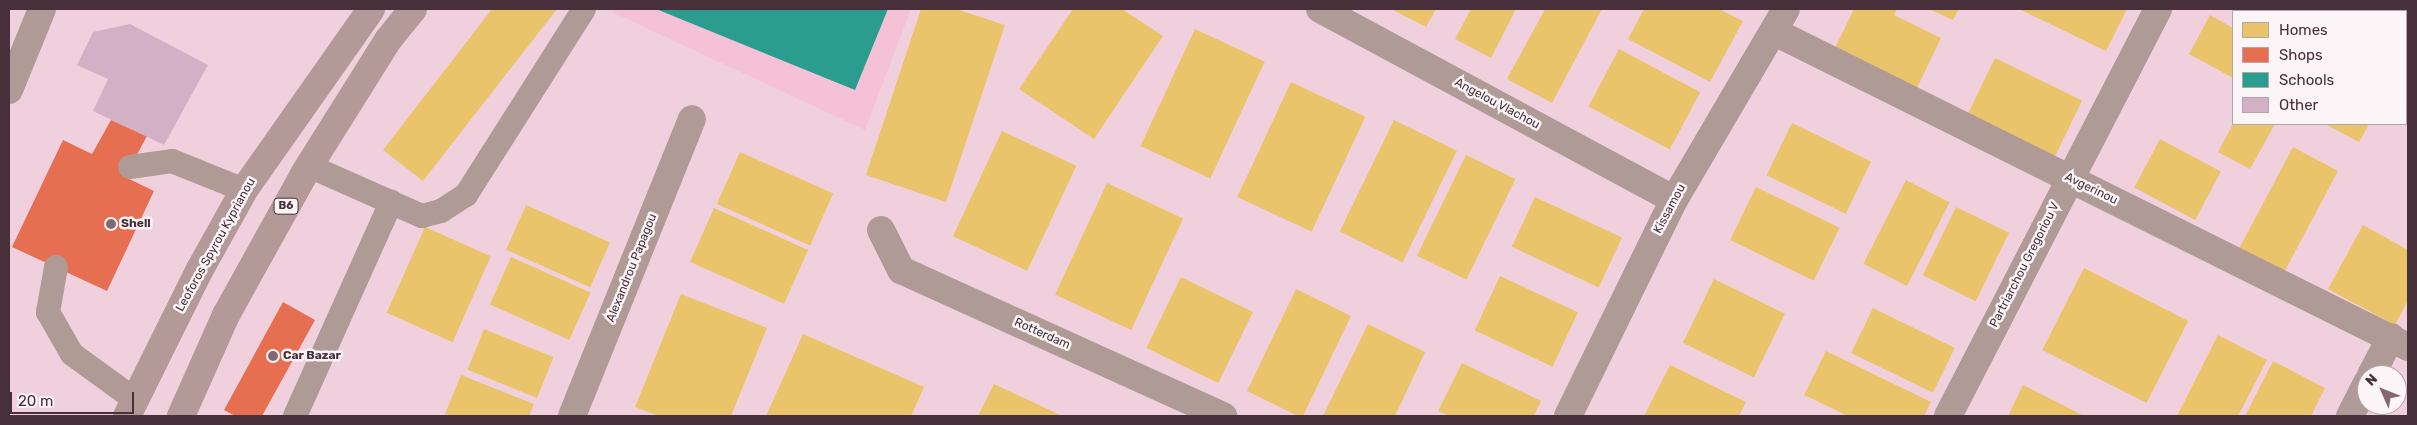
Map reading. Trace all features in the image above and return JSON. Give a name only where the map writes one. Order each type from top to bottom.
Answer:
[{"type":"main road","name":"Leoforos Spyrou Kyprianou","points":[[130,408],[199,271],[244,190],[371,9]]},
{"type":"main road","name":"B6","points":[[181,416],[226,315],[309,166],[388,40],[413,9]]},
{"type":"street","points":[[9,90],[42,9]]},
{"type":"street","name":"Angelou Vlachou","points":[[1320,9],[1674,200]]},
{"type":"street","name":"Partriarchou Gregoriou V","points":[[1948,416],[2069,178],[2158,9]]},
{"type":"street","name":"Kissamou","points":[[1568,416],[1674,200],[1780,20]]},
{"type":"street","name":"Avgerinou","points":[[1780,20],[2069,178],[2400,342]]},
{"type":"street","name":"Alexandrou Papagou","points":[[572,416],[692,119]]},
{"type":"street","name":"Rotterdam","points":[[881,230],[901,270],[1224,416]]},
{"type":"street","points":[[2380,365],[2400,342]]},
{"type":"street","points":[[2350,416],[2357,403]]},
{"type":"lane","points":[[309,166],[422,216],[441,211],[466,195],[584,9]]},
{"type":"lane","points":[[130,166],[172,161],[244,190]]},
{"type":"lane","points":[[295,416],[392,202]]},
{"type":"lane","points":[[56,267],[48,312],[72,354],[130,408]]},
{"type":"shaded area","points":[[614,9],[911,9],[865,130],[612,12]]},
{"type":"building: Homes","points":[[492,9],[557,9],[423,181],[383,150]]},
{"type":"building: Homes","points":[[921,9],[956,9],[1005,25],[946,202],[866,175]]},
{"type":"building: Homes","points":[[1073,9],[1122,9],[1163,36],[1094,139],[1019,89]]},
{"type":"building: Homes","points":[[1391,9],[1436,9],[1426,27]]},
{"type":"building: Homes","points":[[1471,9],[1516,9],[1491,58],[1455,39]]},
{"type":"building: Homes","points":[[1545,9],[1602,9],[1552,103],[1507,79]]},
{"type":"building: Homes","points":[[1644,9],[1719,9],[1743,21],[1710,82],[1628,39]]},
{"type":"building: Homes","points":[[1854,9],[1897,9],[1894,15],[1941,38],[1916,90],[1834,50]]},
{"type":"building: Homes","points":[[1929,9],[1959,9],[1953,20]]},
{"type":"building: Homes","points":[[2019,9],[2127,9],[2106,51]]},
{"type":"building: Homes","points":[[2238,9],[2312,9],[2312,10]]},
{"type":"building: Homes","points":[[2210,15],[2232,27],[2232,77],[2189,54]]},
{"type":"building: Homes","points":[[1195,29],[1265,62],[1210,178],[1140,146]]},
{"type":"building: Homes","points":[[1619,49],[1700,92],[1670,150],[1588,106]]},
{"type":"building: Homes","points":[[1995,58],[2082,101],[2051,163],[1964,121]]},
{"type":"building: Homes","points":[[1291,82],[1365,117],[1312,232],[1237,197]]},
{"type":"building: Homes","points":[[1394,120],[1457,151],[1403,262],[1340,231]]},
{"type":"building: Homes","points":[[1792,123],[1871,162],[1846,214],[1767,175]]},
{"type":"building: Homes","points":[[2232,125],[2274,125],[2250,169],[2218,152]]},
{"type":"building: Homes","points":[[2327,125],[2368,125],[2359,142]]},
{"type":"building: Homes","points":[[1002,131],[1076,166],[1027,271],[953,236]]},
{"type":"building: Homes","points":[[2160,139],[2221,171],[2195,220],[2134,188]]},
{"type":"building: Homes","points":[[2293,147],[2338,171],[2284,273],[2239,249]]},
{"type":"building: Homes","points":[[740,152],[833,193],[810,246],[717,204]]},
{"type":"building: Homes","points":[[1466,155],[1515,179],[1466,280],[1417,256]]},
{"type":"building: Homes","points":[[1906,180],[1950,202],[1907,286],[1863,264]]},
{"type":"building: Homes","points":[[1107,183],[1183,218],[1131,330],[1055,294]]},
{"type":"building: Homes","points":[[1756,187],[1840,228],[1814,281],[1730,240]]},
{"type":"building: Homes","points":[[1535,197],[1622,238],[1599,287],[1512,247]]},
{"type":"building: Homes","points":[[526,205],[610,242],[590,287],[506,250]]},
{"type":"building: Homes","points":[[1956,207],[2009,233],[1976,301],[1923,275]]},
{"type":"building: Homes","points":[[714,208],[808,250],[784,304],[690,262]]},
{"type":"building: Homes","points":[[2363,225],[2408,250],[2408,300],[2395,325],[2328,289]]},
{"type":"building: Homes","points":[[425,227],[491,256],[453,342],[387,313]]},
{"type":"building: Homes","points":[[511,257],[590,292],[569,340],[490,305]]},
{"type":"building: Homes","points":[[2084,268],[2188,321],[2146,403],[2042,350]]},
{"type":"building: Homes","points":[[1500,276],[1578,312],[1553,367],[1475,330]]},
{"type":"building: Homes","points":[[1181,277],[1253,312],[1218,383],[1146,348]]},
{"type":"building: Homes","points":[[1714,279],[1785,314],[1754,377],[1683,343]]},
{"type":"building: Homes","points":[[1296,289],[1351,316],[1303,416],[1298,416],[1247,391]]},
{"type":"building: Homes","points":[[681,294],[767,328],[731,416],[659,416],[635,407]]},
{"type":"building: Homes","points":[[1873,308],[1955,348],[1933,393],[1851,353]]},
{"type":"building: Homes","points":[[1368,324],[1425,352],[1395,416],[1323,416]]},
{"type":"building: Homes","points":[[484,329],[554,357],[537,398],[468,370]]},
{"type":"building: Homes","points":[[803,334],[924,387],[911,416],[766,416]]},
{"type":"building: Homes","points":[[2218,335],[2267,360],[2238,416],[2177,416]]},
{"type":"building: Homes","points":[[1826,351],[1931,402],[1924,416],[1848,416],[1804,395]]},
{"type":"building: Homes","points":[[2273,361],[2325,388],[2311,416],[2245,416]]},
{"type":"building: Homes","points":[[1462,363],[1541,401],[1534,416],[1450,416],[1438,411]]},
{"type":"building: Homes","points":[[1670,365],[1746,402],[1739,416],[1644,416]]},
{"type":"building: Homes","points":[[461,375],[534,404],[529,416],[452,416],[445,414]]},
{"type":"building: Homes","points":[[994,384],[1060,415],[978,416]]},
{"type":"building: Homes","points":[[2023,385],[2084,416],[2008,416]]},
{"type":"building: Shops","points":[[111,120],[147,136],[125,177],[154,191],[107,291],[12,247],[63,140],[92,154]]},
{"type":"building: Shops","points":[[283,302],[315,320],[262,416],[235,416],[224,410]]},
{"type":"building: Schools","points":[[656,9],[888,9],[855,90]]},
{"type":"building: Other","points":[[130,24],[208,65],[164,145],[93,111],[108,79],[77,65],[93,32]]},
{"type":"place","name":"Shell","points":[[111,224]]},
{"type":"place","name":"Car Bazar","points":[[273,356]]}]
